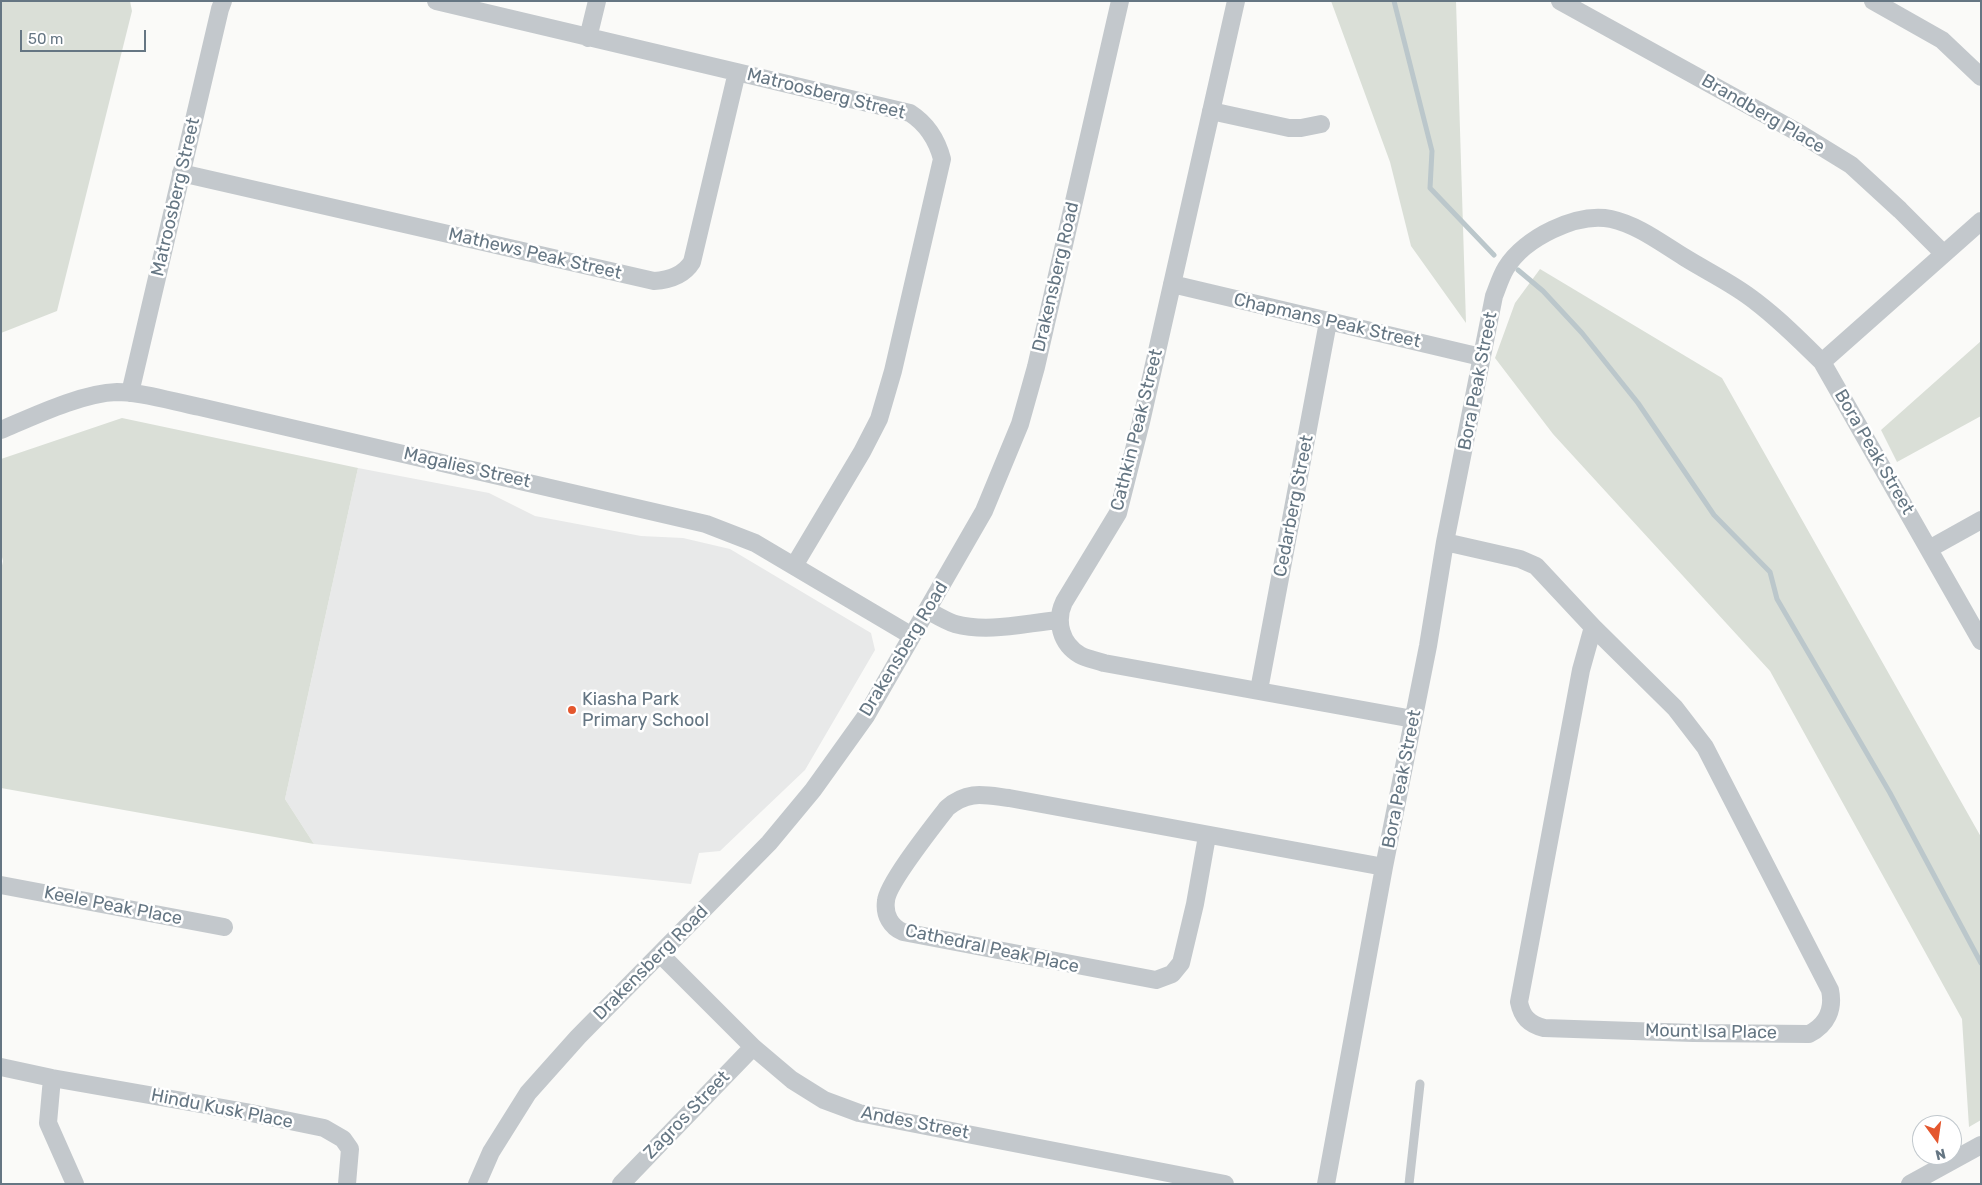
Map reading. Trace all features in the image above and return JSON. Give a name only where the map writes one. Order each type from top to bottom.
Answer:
[{"type":"street","name":"Matroosberg Street","points":[[130,393],[223,1]]},
{"type":"street","name":"Matroosberg Street","points":[[436,1],[910,113],[926,127],[934,140],[942,160],[893,371],[879,419],[862,452],[794,566]]},
{"type":"street","points":[[588,38],[597,1]]},
{"type":"street","name":"Drakensberg Road","points":[[477,1184],[491,1152],[528,1093],[578,1037],[769,843],[813,790],[866,716],[984,511],[1020,424],[1036,367],[1120,1]]},
{"type":"street","name":"Cathkin Peak Street","points":[[1059,620],[1059,612],[1064,602],[1118,513],[1141,422],[1236,1]]},
{"type":"street","name":"Brandberg Place","points":[[1560,1],[1799,133],[1852,165],[1944,254]]},
{"type":"street","points":[[1872,1],[1942,40],[1981,77]]},
{"type":"street","name":"Mathews Peak Street","points":[[182,173],[654,281],[666,280],[684,271],[692,262],[737,72]]},
{"type":"street","points":[[1211,111],[1289,128],[1321,124]]},
{"type":"street","name":"Bora Peak Street","points":[[1326,1184],[1481,357],[1494,296],[1506,268],[1514,257],[1539,237],[1554,229],[1589,218],[1613,220],[1637,228],[1754,300],[1785,325],[1822,362],[1981,641]]},
{"type":"street","points":[[1822,362],[1981,221]]},
{"type":"street","name":"Chapmans Peak Street","points":[[1172,284],[1481,357]]},
{"type":"street","name":"Cedarberg Street","points":[[1259,690],[1328,322]]},
{"type":"street","name":"Magalies Street","points":[[1,430],[72,402],[103,394],[130,393],[200,407],[706,524],[755,543],[912,636]]},
{"type":"street","points":[[1929,549],[1981,520]]},
{"type":"street","name":"Mount Isa Place","points":[[1445,542],[1520,559],[1536,566],[1593,627],[1675,708],[1705,747],[1830,990],[1831,1009],[1821,1027],[1816,1031],[1809,1034],[1693,1033],[1544,1028],[1528,1022],[1521,1010],[1519,1002],[1527,954],[1582,670],[1593,627]]},
{"type":"street","points":[[927,610],[954,624],[980,627],[1010,627],[1059,620],[1060,628],[1072,648],[1082,656],[1104,663],[1259,690],[1413,720]]},
{"type":"street","name":"Cathedral Peak Place","points":[[1207,836],[1195,904],[1181,963],[1172,974],[1161,979],[1151,980],[1128,976],[903,932],[892,925],[886,912],[888,891],[947,808],[956,800],[975,794],[1009,798],[1207,836],[1384,867]]},
{"type":"street","name":"Keele Peak Place","points":[[1,885],[224,927]]},
{"type":"street","name":"Andes Street","points":[[660,954],[753,1046],[792,1080],[828,1102],[859,1113],[1225,1184]]},
{"type":"street","name":"Zagros Street","points":[[621,1184],[753,1046]]},
{"type":"street","name":"Hindu Kusk Place","points":[[1,1067],[324,1128],[343,1139],[350,1149],[347,1184]]},
{"type":"street","points":[[52,1078],[48,1122],[75,1184]]},
{"type":"street","points":[[1910,1184],[1981,1145]]},
{"type":"lane","points":[[1409,1184],[1420,1084]]},
{"type":"shaded area","points":[[1,1],[130,1],[132,11],[57,311],[1,333]]},
{"type":"shaded area","points":[[1331,1],[1456,1],[1466,323],[1411,246],[1390,162]]},
{"type":"shaded area","points":[[1540,269],[1722,378],[1981,837],[1981,1120],[1969,1127],[1962,1019],[1770,671],[1553,434],[1495,358],[1515,303]]},
{"type":"shaded area","points":[[1981,341],[1981,416],[1897,462],[1881,430]]},
{"type":"shaded area","points":[[122,418],[358,468],[285,799],[314,844],[1,788],[1,570],[3,561],[1,553],[1,459]]},
{"type":"shaded area","name":"Kiasha Park Primary School","points":[[358,468],[489,493],[535,516],[641,536],[683,538],[730,549],[871,633],[875,650],[805,770],[720,851],[699,853],[691,884],[314,844],[285,799]]},
{"type":"waterway","points":[[1394,1],[1432,151],[1430,188],[1494,255]]},
{"type":"waterway","points":[[1518,270],[1543,291],[1582,333],[1638,403],[1714,515],[1770,572],[1777,599],[1890,793],[1981,963]]},
{"type":"place","name":"Kiasha Park Primary School","points":[[572,710]]}]
